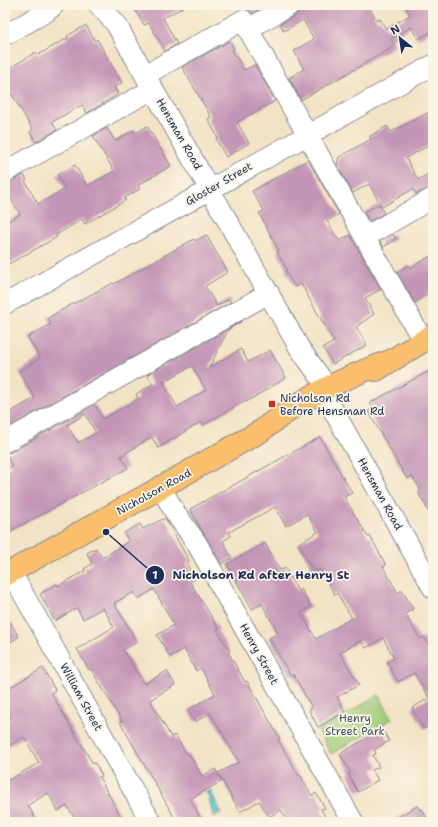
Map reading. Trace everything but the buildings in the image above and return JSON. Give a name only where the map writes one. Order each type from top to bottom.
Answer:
[{"type":"main road","name":"Nicholson Road","points":[[8,573],[261,431],[289,422],[325,394],[360,382],[387,362],[428,338]]},
{"type":"street","points":[[5,35],[50,8],[68,5]]},
{"type":"street","name":"Hensman Road","points":[[99,5],[114,14],[149,82],[300,349],[311,380],[325,394],[433,588]]},
{"type":"street","points":[[248,29],[290,5]]},
{"type":"street","points":[[5,172],[149,82],[243,20],[365,237],[428,338]]},
{"type":"street","name":"Gloster Street","points":[[5,304],[433,65]]},
{"type":"street","points":[[365,237],[433,198]]},
{"type":"street","points":[[5,442],[268,294]]},
{"type":"street","name":"Henry Street","points":[[161,488],[176,514],[196,542],[353,822]]},
{"type":"street","name":"William Street","points":[[8,573],[152,822]]},
{"type":"green space","name":"Henry Street Park","points":[[379,695],[392,719],[331,754],[318,730]]},
{"type":"water","points":[[210,790],[222,813],[214,817],[206,792]]},
{"type":"place","name":"Nicholson Rd Before Hensman Rd","points":[[272,404]]},
{"type":"place","name":"Nicholson Rd after Henry St","points":[[106,532]]}]
